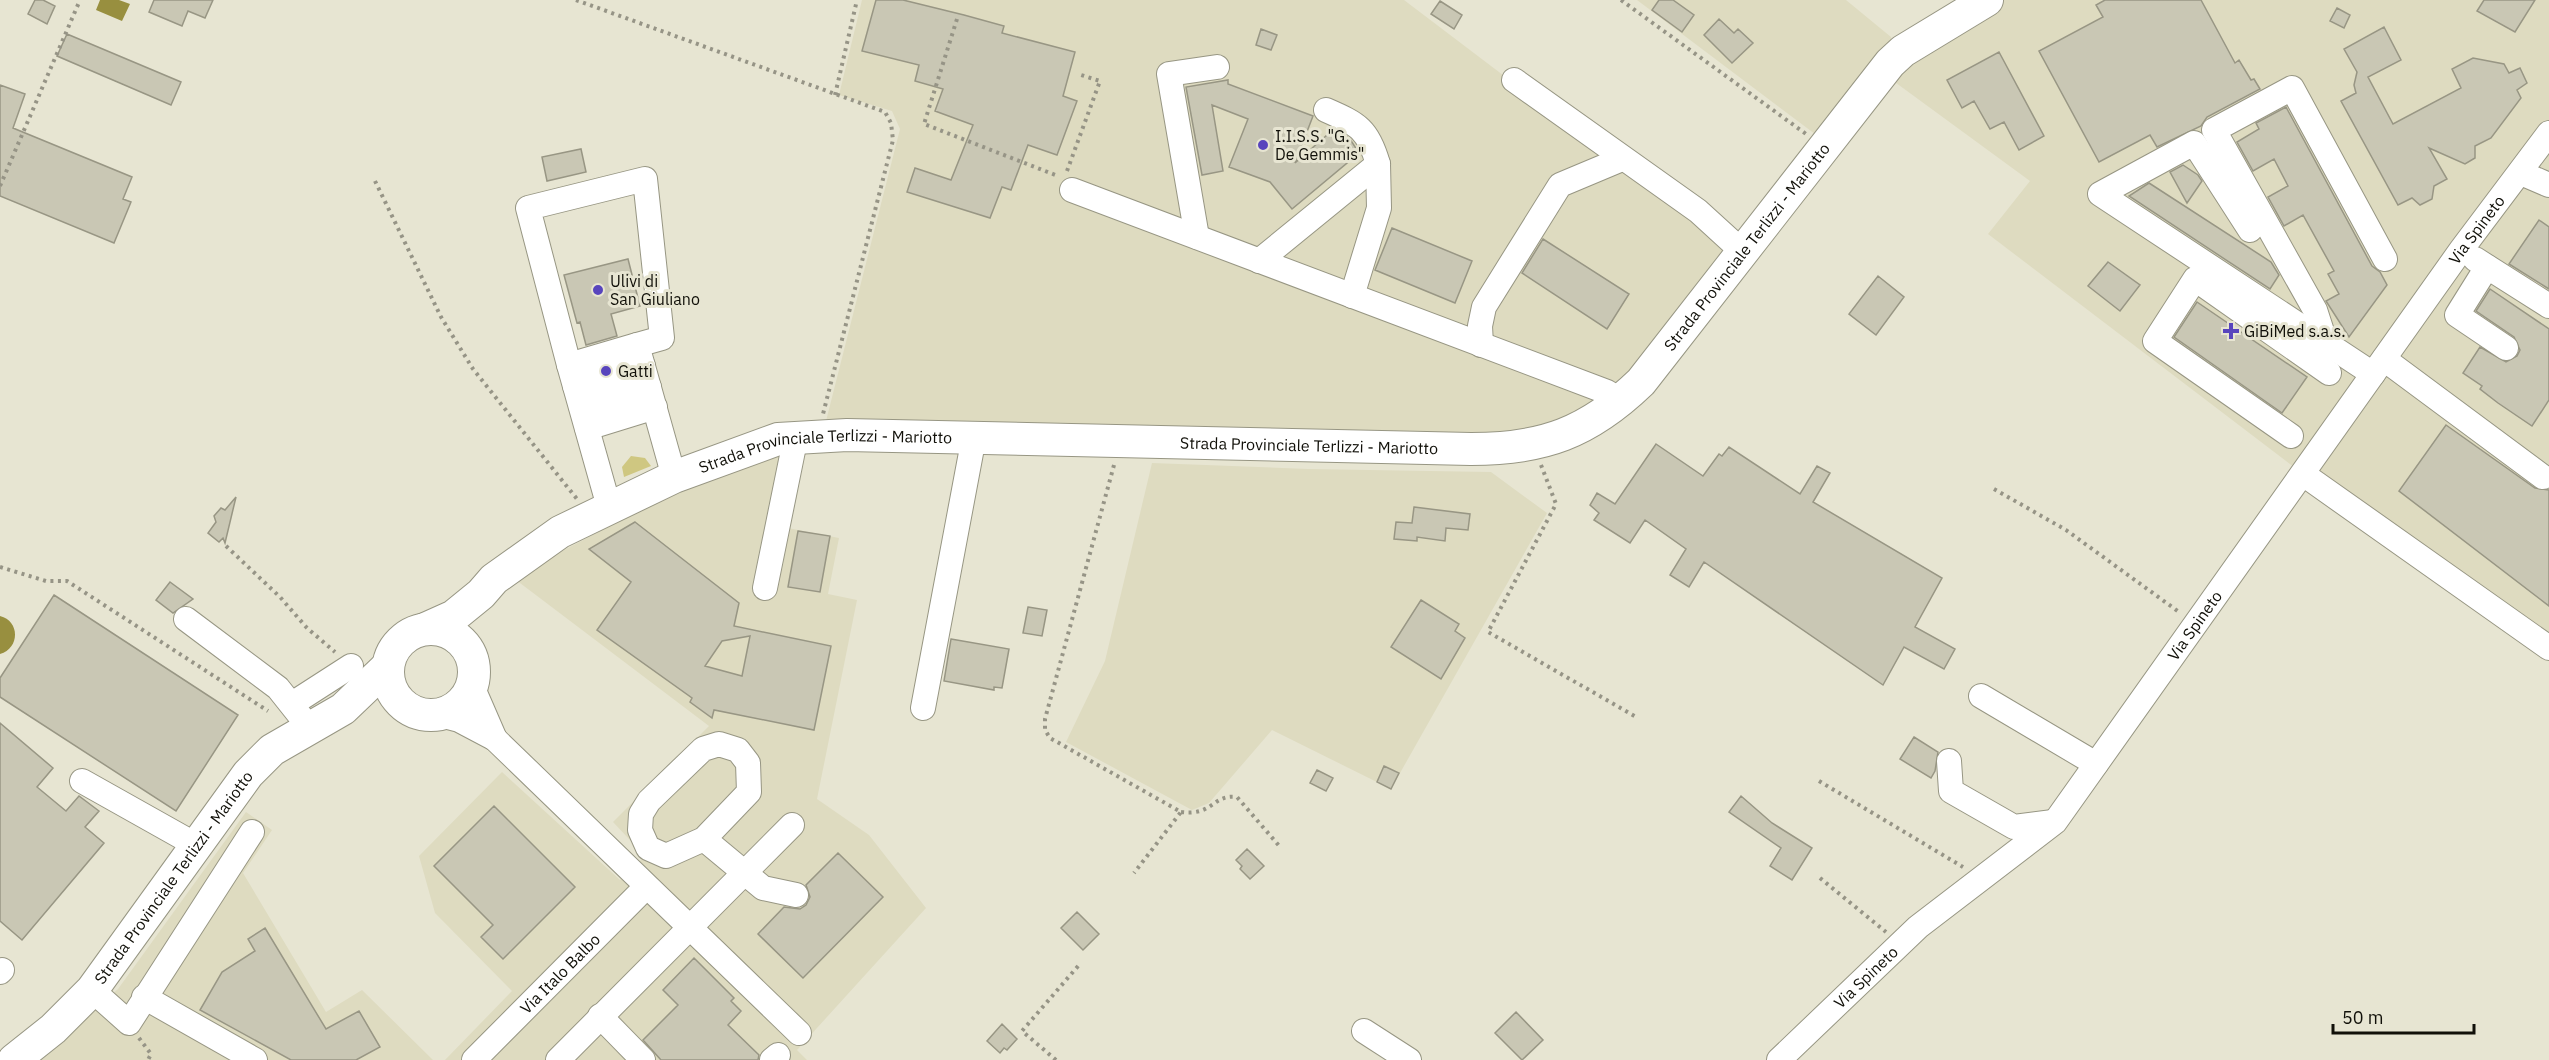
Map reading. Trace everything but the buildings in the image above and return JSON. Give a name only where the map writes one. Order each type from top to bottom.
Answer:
[{"type":"main road","name":"Strada Provinciale Terlizzi - Mariotto","points":[[344,709],[388,666],[392,652],[401,641],[412,633],[454,616],[481,594],[494,579],[527,554],[600,511],[674,477],[761,443],[807,436],[974,437],[1471,449],[1533,445],[1577,429],[1620,400],[1641,382],[1867,91],[1903,51],[1987,0]]},
{"type":"main road","name":"Strada Provinciale Terlizzi - Mariotto","points":[[472,686],[474,665],[469,652],[471,629],[481,594]]},
{"type":"main road","points":[[425,629],[451,634],[469,652]]},
{"type":"main road","points":[[388,666],[388,680],[401,704]]},
{"type":"main road","points":[[440,715],[453,710],[463,701],[472,686]]},
{"type":"main road","name":"Strada Provinciale Terlizzi - Mariotto","points":[[14,1060],[52,1029],[92,990],[248,774],[272,750],[292,715],[401,704],[419,714],[440,715]]},
{"type":"street","points":[[1197,237],[1169,74],[1217,67]]},
{"type":"street","points":[[1514,80],[1698,211],[1743,252]]},
{"type":"street","points":[[2325,341],[2315,310],[2214,130],[2292,88],[2385,259]]},
{"type":"street","points":[[1326,110],[1352,122],[1371,141],[1378,164],[1379,208],[1352,296]]},
{"type":"street","name":"Via Spineto","points":[[1779,1060],[1900,945],[2055,822],[2461,250],[2549,133]]},
{"type":"street","points":[[2250,230],[2194,143],[2100,194],[2325,341],[2378,366],[2543,477]]},
{"type":"street","points":[[1481,345],[1480,326],[1484,307],[1560,184],[1622,159]]},
{"type":"street","points":[[1259,261],[1378,164]]},
{"type":"street","points":[[2521,173],[2549,185]]},
{"type":"street","points":[[600,511],[578,396],[528,208],[645,180],[662,338],[646,376],[674,477]]},
{"type":"street","points":[[1072,190],[1606,392],[1620,400]]},
{"type":"street","points":[[2461,250],[2549,306]]},
{"type":"street","points":[[2487,267],[2457,315],[2506,348]]},
{"type":"street","points":[[2291,435],[2155,340],[2195,279],[2329,373]]},
{"type":"street","points":[[578,396],[646,376]]},
{"type":"street","points":[[578,396],[646,376]]},
{"type":"street","points":[[765,588],[807,436]]},
{"type":"street","points":[[923,708],[974,437]]},
{"type":"street","points":[[2303,474],[2549,648]]},
{"type":"street","points":[[186,619],[278,688],[292,715],[351,666]]},
{"type":"street","points":[[472,686],[495,739]]},
{"type":"street","points":[[1981,696],[2096,764]]},
{"type":"street","points":[[440,715],[459,720],[495,739],[799,1034]]},
{"type":"street","points":[[719,744],[738,750],[748,762],[749,792],[704,838],[666,856],[648,848],[640,830],[641,814],[649,801],[703,749],[719,744]]},
{"type":"street","points":[[1949,761],[1951,791],[2014,827],[2055,822]]},
{"type":"street","points":[[82,781],[195,845]]},
{"type":"street","points":[[558,1060],[792,825]]},
{"type":"street","points":[[92,990],[129,1023],[252,832]]},
{"type":"street","points":[[704,838],[763,888],[796,895]]},
{"type":"street","name":"Via Italo Balbo","points":[[474,1060],[646,887]]},
{"type":"street","points":[[144,997],[255,1060]]},
{"type":"street","points":[[600,1016],[643,1060]]},
{"type":"street","points":[[1364,1031],[1409,1060]]},
{"type":"path","points":[[0,186],[80,0]]},
{"type":"path","points":[[576,0],[885,112],[891,123],[893,140],[807,436]]},
{"type":"path","points":[[835,95],[857,0]]},
{"type":"path","points":[[1621,0],[1824,146]]},
{"type":"path","points":[[957,19],[924,124],[1064,179],[1100,81],[1078,74]]},
{"type":"path","points":[[375,181],[441,317],[473,369],[600,511]]},
{"type":"path","points":[[1120,441],[1045,719],[1045,730],[1050,738],[1180,812],[1202,813],[1221,798],[1237,797],[1281,848]]},
{"type":"path","points":[[1533,445],[1556,504],[1488,632],[1638,718]]},
{"type":"path","points":[[1994,489],[2066,531],[2197,625]]},
{"type":"path","points":[[226,546],[280,597],[307,628],[351,666]]},
{"type":"path","points":[[0,567],[46,581],[67,581],[292,715]]},
{"type":"path","points":[[1819,782],[1982,878]]},
{"type":"path","points":[[1134,873],[1180,812]]},
{"type":"path","points":[[1820,878],[1900,945]]},
{"type":"path","points":[[1056,1060],[1022,1030],[1079,965]]},
{"type":"shaded area","points":[[100,0],[119,0],[130,4],[122,21],[96,10]]},
{"type":"shaded area","points":[[862,0],[1404,0],[1714,235],[1726,251],[1627,379],[1563,421],[1504,437],[826,421],[900,129],[892,111],[839,95]]},
{"type":"shaded area","points":[[1637,0],[1846,0],[1891,37],[1891,42],[1815,134]]},
{"type":"shaded area","points":[[1987,0],[2549,0],[2549,648],[2303,474],[1988,234],[2030,181],[1892,80]]},
{"type":"shaded area","points":[[806,449],[788,528],[839,538],[828,594],[857,600],[817,799],[869,835],[926,908],[797,1050],[807,1060],[445,1060],[512,991],[435,913],[419,856],[502,772],[620,880],[645,856],[613,822],[709,726],[516,580],[541,562],[662,499],[732,469]]},
{"type":"shaded area","points":[[631,456],[645,458],[651,466],[624,477],[622,467]]},
{"type":"shaded area","points":[[1152,463],[1308,469],[1491,472],[1547,513],[1391,789],[1272,730],[1209,803],[1192,810],[1066,742],[1105,661]]},
{"type":"shaded area","points":[[0,616],[11,623],[15,635],[11,646],[0,654]]},
{"type":"shaded area","points":[[246,812],[272,830],[243,873],[326,1012],[362,990],[433,1060],[37,1060],[118,989]]},
{"type":"place","name":"I.I.S.S. \"G. De Gemmis\"","points":[[1263,145]]},
{"type":"place","name":"Ulivi di San Giuliano","points":[[598,290]]},
{"type":"place","name":"GiBiMed s.a.s.","points":[[2231,331]]},
{"type":"place","name":"Gatti","points":[[606,371]]}]
